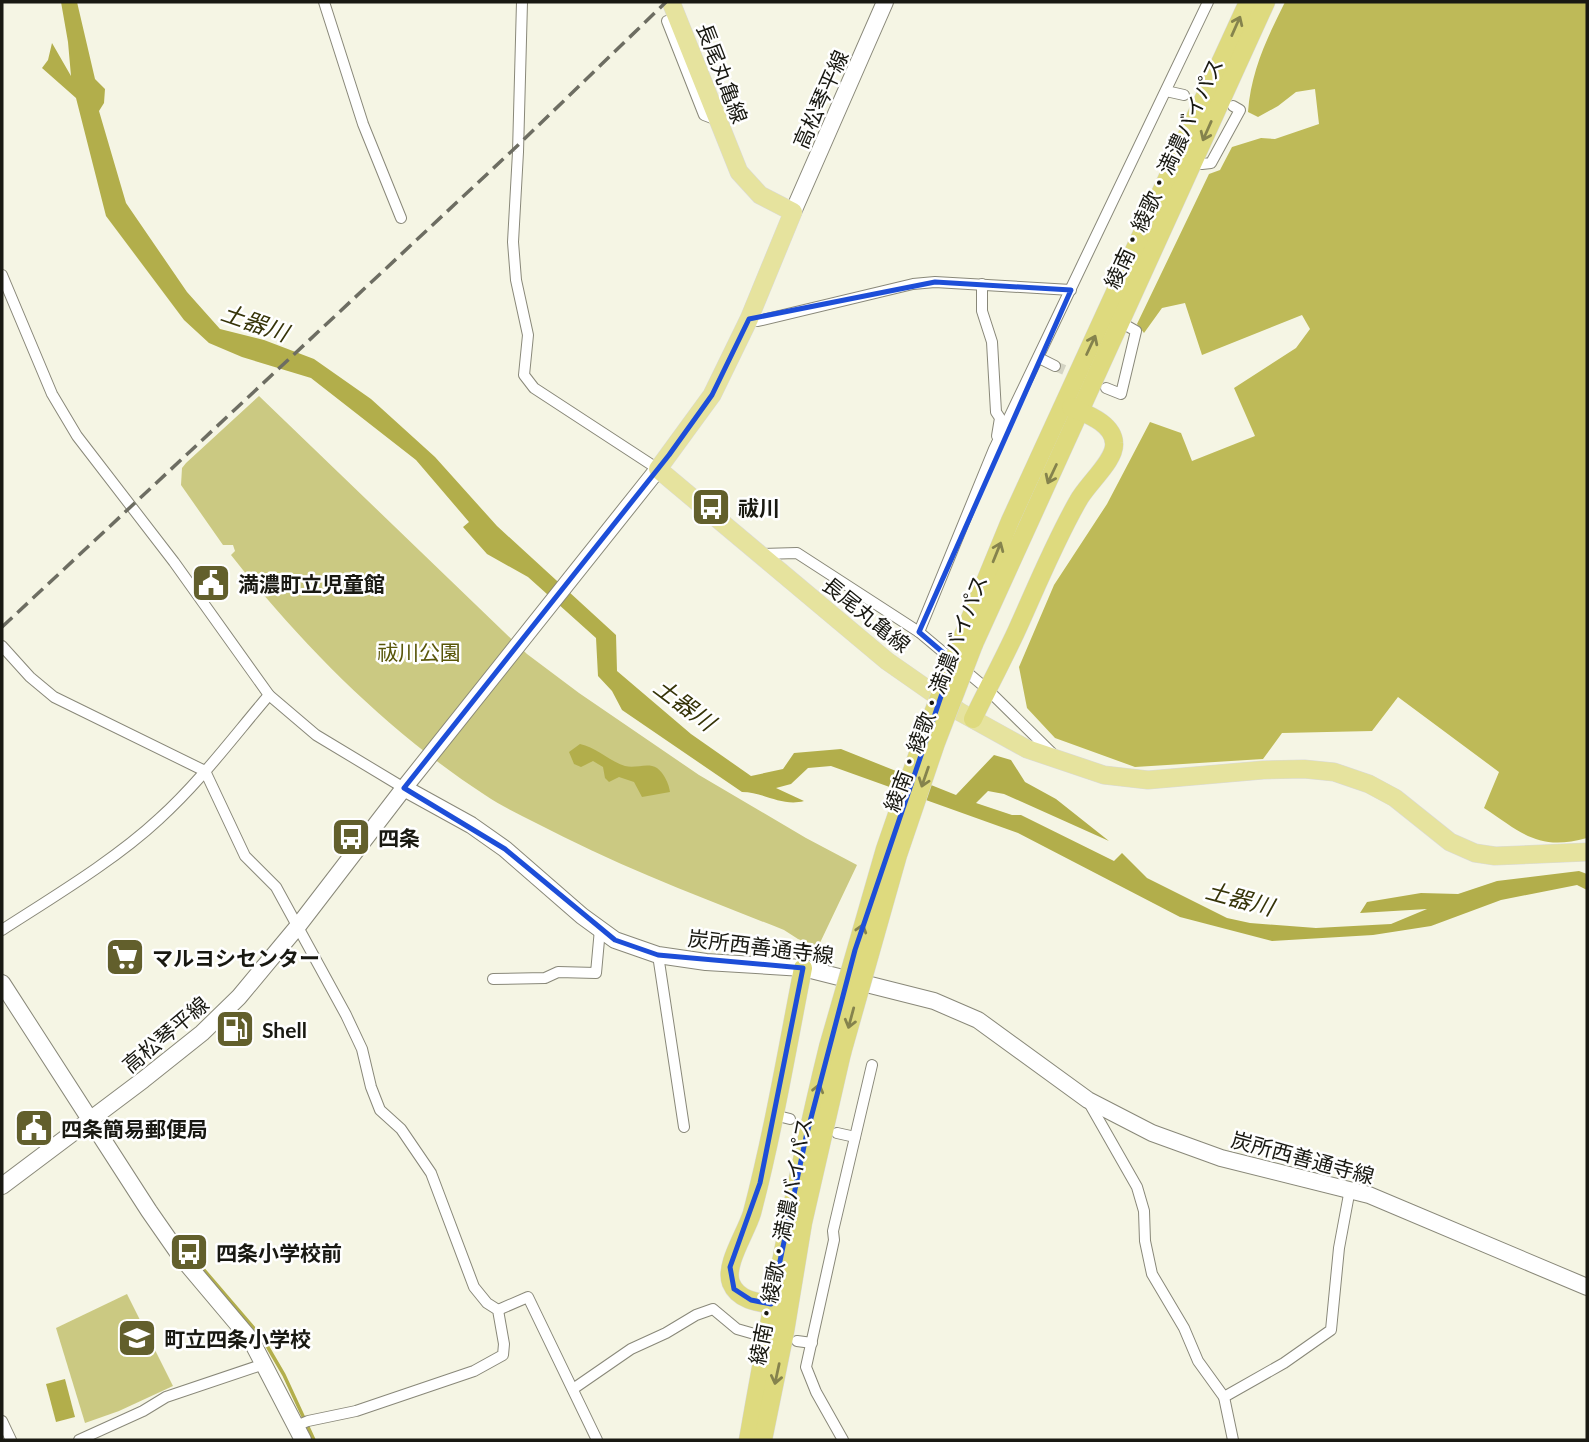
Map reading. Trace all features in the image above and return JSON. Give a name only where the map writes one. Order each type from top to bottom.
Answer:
[{"type":"highway","name":"綾南・綾歌・満濃バイパス","points":[[1072,408],[1120,322],[1248,2]]},
{"type":"highway","name":"綾南・綾歌・満濃バイパス","points":[[748,1440],[803,1223],[835,1050],[968,641],[1187,156],[1266,2]]},
{"type":"highway","points":[[973,719],[1067,520],[1083,491],[1114,451],[1115,443],[1110,430],[1072,408]]},
{"type":"highway","points":[[780,1306],[751,1300],[738,1294],[729,1274],[750,1220],[782,1117],[803,968]]},
{"type":"highway","name":"綾南・綾歌・満濃バイパス","points":[[763,1440],[780,1306]]},
{"type":"main road","name":"長尾丸亀線","points":[[671,2],[738,172],[751,188],[769,202],[793,212]]},
{"type":"main road","name":"高松琴平線","points":[[793,212],[885,2]]},
{"type":"main road","points":[[404,788],[653,475],[712,395],[749,319],[793,212]]},
{"type":"main road","name":"長尾丸亀線","points":[[653,475],[758,554],[887,661],[960,712],[1027,749],[1104,775],[1148,780],[1263,770],[1304,769],[1334,772],[1369,784],[1395,798],[1450,842],[1475,853],[1495,856],[1587,852]]},
{"type":"main road","name":"高松琴平線","points":[[2,1185],[90,1121],[222,1015],[298,926],[404,788]]},
{"type":"main road","name":"炭所西善通寺線","points":[[404,788],[471,825],[495,842],[561,899],[615,940],[659,955],[706,962],[803,968],[934,1001],[958,1010],[1004,1037],[1088,1100],[1152,1133],[1221,1157],[1350,1189],[1416,1213],[1587,1287]]},
{"type":"main road","points":[[2,983],[181,1257],[245,1333],[302,1428]]},
{"type":"street","points":[[324,2],[363,124],[401,218]]},
{"type":"street","points":[[522,2],[513,242],[516,280],[528,335],[524,375],[543,394],[653,475]]},
{"type":"street","points":[[919,632],[994,449],[1208,2]]},
{"type":"street","points":[[667,21],[704,115],[717,120]]},
{"type":"street","points":[[1166,91],[1184,95]]},
{"type":"street","points":[[1187,156],[1202,164],[1211,163],[1240,110],[1233,106]]},
{"type":"street","points":[[2,277],[52,394],[77,436],[174,562],[269,695],[316,735],[404,788]]},
{"type":"street","points":[[749,319],[758,321],[913,284],[935,282],[1071,290]]},
{"type":"street","points":[[982,284],[982,311],[992,342],[996,412],[1000,418],[994,449]]},
{"type":"street","points":[[1106,388],[1121,394],[1136,331],[1120,322]]},
{"type":"street","points":[[1039,358],[1055,366]]},
{"type":"street","points":[[758,554],[797,553],[919,632],[987,690],[1058,760]]},
{"type":"street","points":[[2,646],[30,677],[54,697],[205,771],[245,856],[276,887],[362,1049],[370,1087],[380,1110],[401,1129],[431,1173],[474,1287],[487,1303],[498,1310],[504,1344],[503,1355],[496,1361],[474,1371],[302,1428]]},
{"type":"street","points":[[2,930],[115,854],[159,820],[205,771],[269,695]]},
{"type":"street","points":[[494,979],[545,978],[578,968],[596,973],[600,929]]},
{"type":"street","points":[[659,955],[684,1127]]},
{"type":"street","points":[[843,1440],[806,1367],[834,1240],[833,1231],[872,1065]]},
{"type":"street","points":[[1088,1100],[1137,1187],[1144,1211],[1145,1241],[1152,1274],[1184,1328],[1198,1361],[1224,1397],[1233,1440]]},
{"type":"street","points":[[837,1133],[855,1138]]},
{"type":"street","points":[[1224,1397],[1284,1363],[1331,1330],[1339,1248],[1350,1189]]},
{"type":"street","points":[[498,1310],[528,1297],[597,1440]]},
{"type":"street","points":[[573,1389],[631,1349],[713,1309],[737,1329],[751,1333]]},
{"type":"street","points":[[797,1341],[812,1343]]},
{"type":"street","points":[[79,1440],[166,1397],[264,1364]]},
{"type":"street","points":[[2,1421],[11,1440]]},
{"type":"highlighted area","points":[[935,282],[1071,290],[919,632],[953,661],[855,950],[806,1137],[771,1304],[751,1300],[734,1289],[730,1267],[760,1183],[803,968],[658,955],[615,940],[505,849],[404,788],[669,455],[712,395],[749,319]]},
{"type":"green space","name":"祓川公園","points":[[259,396],[527,654],[699,775],[857,865],[818,947],[784,930],[627,867],[504,806],[415,744],[349,686],[259,589],[231,555],[235,551],[233,545],[223,545],[181,485],[182,468],[186,463]]},
{"type":"green space","points":[[127,1294],[173,1386],[119,1411],[85,1423],[56,1328]]},
{"type":"shaded area","points":[[61,2],[77,2],[95,79],[105,89],[104,103],[99,111],[126,203],[187,292],[220,329],[264,340],[314,359],[371,399],[435,457],[497,526],[616,635],[617,671],[691,734],[751,776],[783,769],[794,753],[841,749],[956,795],[994,755],[1011,760],[1025,782],[1056,799],[1109,841],[1004,794],[988,791],[976,803],[1012,815],[1021,815],[1114,861],[1122,853],[1147,878],[1227,918],[1250,923],[1316,928],[1391,924],[1427,909],[1360,913],[1367,902],[1421,893],[1458,894],[1497,881],[1579,871],[1587,874],[1587,890],[1577,885],[1501,900],[1431,926],[1373,935],[1272,941],[1180,917],[1018,833],[831,766],[808,768],[791,784],[776,788],[804,801],[781,801],[742,792],[622,710],[612,691],[598,676],[596,638],[528,577],[487,554],[463,527],[469,522],[416,460],[311,378],[242,357],[209,343],[184,320],[106,216],[76,98],[42,68],[48,60],[52,43],[71,76]]},
{"type":"shaded area","points":[[1285,2],[1587,2],[1587,838],[1556,842],[1532,838],[1484,808],[1499,772],[1398,697],[1372,731],[1282,733],[1263,759],[1135,767],[1055,738],[1027,708],[1019,667],[1054,585],[1107,504],[1150,422],[1181,433],[1192,461],[1255,436],[1234,388],[1296,348],[1310,329],[1302,315],[1202,355],[1185,303],[1162,308],[1144,333],[1137,324],[1209,174],[1220,170],[1232,147],[1261,138],[1275,139],[1319,124],[1315,89],[1296,92],[1258,117],[1248,112],[1256,69]]},
{"type":"shaded area","points":[[580,744],[625,766],[657,768],[666,779],[670,792],[642,797],[634,782],[619,777],[609,782],[605,778],[603,767],[593,761],[581,767],[574,764],[569,752]]},
{"type":"shaded area","points":[[65,1379],[75,1417],[56,1422],[46,1384]]},
{"type":"waterway","points":[[198,1263],[263,1339],[284,1375],[314,1440]]},
{"type":"tunnel","points":[[1055,366],[1081,377]]},
{"type":"railway","points":[[2,627],[515,148],[666,2]]},
{"type":"place","name":"祓川","points":[[711,507]]},
{"type":"place","name":"満濃町立児童館","points":[[211,583]]},
{"type":"place","name":"四条","points":[[351,837]]},
{"type":"place","name":"マルヨシセンター","points":[[125,957]]},
{"type":"place","name":"Shell","points":[[235,1029]]},
{"type":"place","name":"四条簡易郵便局","points":[[34,1128]]},
{"type":"place","name":"四条小学校前","points":[[189,1252]]},
{"type":"place","name":"町立四条小学校","points":[[137,1338]]},
{"type":"water label","name":"土器川","points":[[255,322]]},
{"type":"water label","name":"土器川","points":[[685,704]]},
{"type":"water label","name":"土器川","points":[[1240,898]]}]
